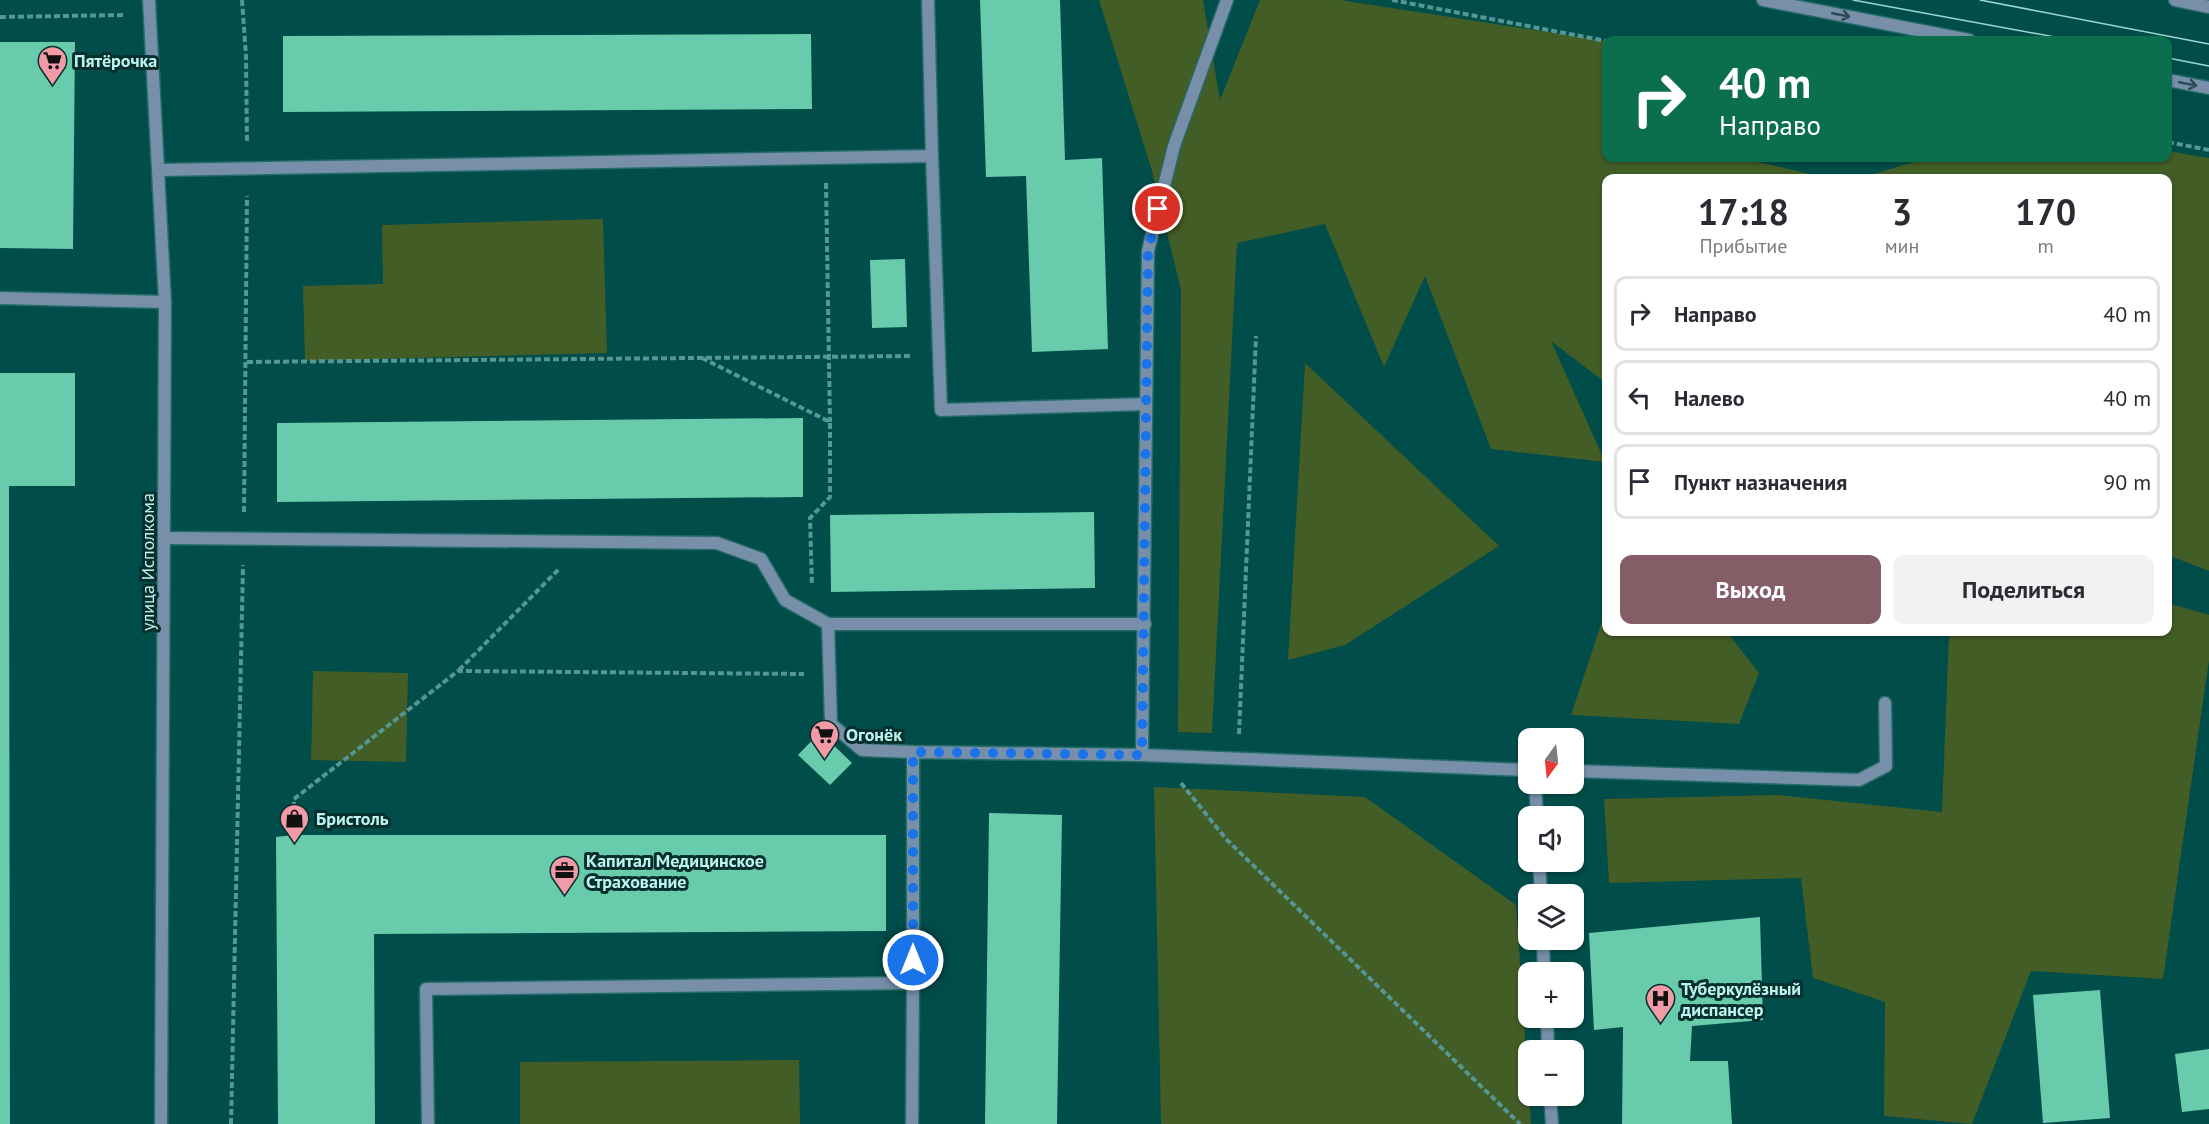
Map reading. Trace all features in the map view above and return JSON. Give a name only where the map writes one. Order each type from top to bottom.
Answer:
[{"type":"street","name":"улица Исполкома","points":[[149,0],[165,302],[161,1124]]},
{"type":"street","points":[[928,0],[937,356],[941,410],[1146,404]]},
{"type":"street","points":[[1142,755],[1148,251],[1174,147],[1227,0]]},
{"type":"street","points":[[1763,0],[1948,36]]},
{"type":"street","points":[[2175,0],[2209,7]]},
{"type":"street","points":[[2172,81],[2209,88]]},
{"type":"street","points":[[159,170],[932,156]]},
{"type":"street","points":[[0,298],[165,302]]},
{"type":"street","points":[[165,538],[717,543],[761,559],[785,600],[828,624],[1145,624]]},
{"type":"street","points":[[828,624],[831,724],[862,750],[1142,755],[1518,770]]},
{"type":"street","points":[[1584,771],[1859,780],[1886,766],[1885,703]]},
{"type":"street","points":[[912,1124],[913,752]]},
{"type":"street","points":[[428,1124],[426,990],[913,983]]},
{"type":"street","points":[[1551,1106],[1552,1124]]},
{"type":"path","points":[[1392,0],[1602,39]]},
{"type":"path","points":[[0,17],[150,14]]},
{"type":"path","points":[[2172,143],[2209,150]]},
{"type":"path","points":[[812,615],[810,518],[830,497],[831,422],[825,158]]},
{"type":"path","points":[[1238,760],[1256,336]]},
{"type":"path","points":[[247,362],[937,356]]},
{"type":"path","points":[[702,358],[831,422]]},
{"type":"path","points":[[294,835],[294,799],[458,670],[586,542]]},
{"type":"path","points":[[458,670],[813,674]]},
{"type":"path","points":[[1160,757],[1226,839],[1520,1124]]},
{"type":"green space","points":[[1099,0],[1203,0],[1220,100],[1260,0],[1340,0],[1602,40],[1602,162],[1758,162],[1810,174],[1602,174],[1602,380],[1551,341],[1602,455],[1602,462],[1491,449],[1425,276],[1384,367],[1325,224],[1237,243],[1212,733],[1178,732],[1181,290],[1152,171]]},
{"type":"green space","points":[[2172,152],[2209,158],[2209,571],[2172,557],[2172,174],[1873,174],[1914,162],[2172,162]]},
{"type":"green space","points":[[603,219],[607,353],[305,361],[303,286],[383,284],[382,225]]},
{"type":"green space","points":[[1305,363],[1499,546],[1345,645],[1288,660]]},
{"type":"green space","points":[[2172,604],[2209,615],[2209,660],[2163,979],[2031,971],[1972,1124],[1884,1116],[1885,1002],[1813,978],[1801,878],[1609,883],[1604,799],[1777,795],[1942,812],[1949,636],[2172,636]]},
{"type":"green space","points":[[1602,621],[1602,636],[1730,636],[1759,673],[1739,724],[1571,715]]},
{"type":"green space","points":[[313,671],[408,673],[406,762],[311,760]]},
{"type":"green space","points":[[1154,787],[1365,797],[1516,905],[1520,962],[1518,962],[1518,1028],[1524,1028],[1525,1040],[1518,1040],[1518,1106],[1530,1106],[1531,1124],[1161,1124]]},
{"type":"green space","points":[[799,1060],[800,1124],[520,1124],[520,1062]]},
{"type":"building","points":[[980,0],[1060,0],[1065,160],[1102,158],[1108,349],[1032,352],[1026,176],[986,177]]},
{"type":"building","points":[[811,34],[812,109],[283,112],[283,36]]},
{"type":"building","points":[[0,42],[75,42],[73,249],[0,248]]},
{"type":"building","points":[[905,259],[907,327],[872,328],[870,260]]},
{"type":"building","points":[[0,373],[75,373],[75,486],[9,486],[10,1124],[0,1124]]},
{"type":"building","points":[[803,418],[803,497],[277,502],[277,423]]},
{"type":"building","points":[[1094,512],[1095,588],[831,592],[830,515]]},
{"type":"building","points":[[820,732],[852,763],[830,785],[798,755]]},
{"type":"building","points":[[989,813],[1062,815],[1057,1124],[985,1124]]},
{"type":"building","points":[[294,835],[886,835],[886,931],[374,934],[375,1124],[278,1124],[276,837]]},
{"type":"building","name":"Туберкулёзный диспансер","points":[[1760,917],[1763,1020],[1692,1026],[1690,1061],[1728,1061],[1732,1124],[1622,1124],[1623,1027],[1594,1030],[1589,933]]},
{"type":"building","points":[[2100,990],[2110,1118],[2043,1123],[2033,995]]},
{"type":"building","points":[[2209,1049],[2209,1109],[2182,1112],[2175,1054]]},
{"type":"tram line","points":[[1853,0],[2049,36]]},
{"type":"tram line","points":[[1980,0],[2167,36]]},
{"type":"tram line","points":[[2172,37],[2209,44]]},
{"type":"tram line","points":[[2172,59],[2209,66]]},
{"type":"place","name":"Пятёрочка","points":[[53,86]]},
{"type":"place","name":"Огонёк","points":[[825,760]]},
{"type":"place","name":"Бристоль","points":[[295,844]]},
{"type":"place","name":"Капитал Медицинское Страхование","points":[[565,896]]},
{"type":"place","name":"Туберкулёзный диспансер","points":[[1660,1024]]},
{"type":"route","points":[[913,960],[913,752],[1142,755],[1148,251],[1158,209]]}]
